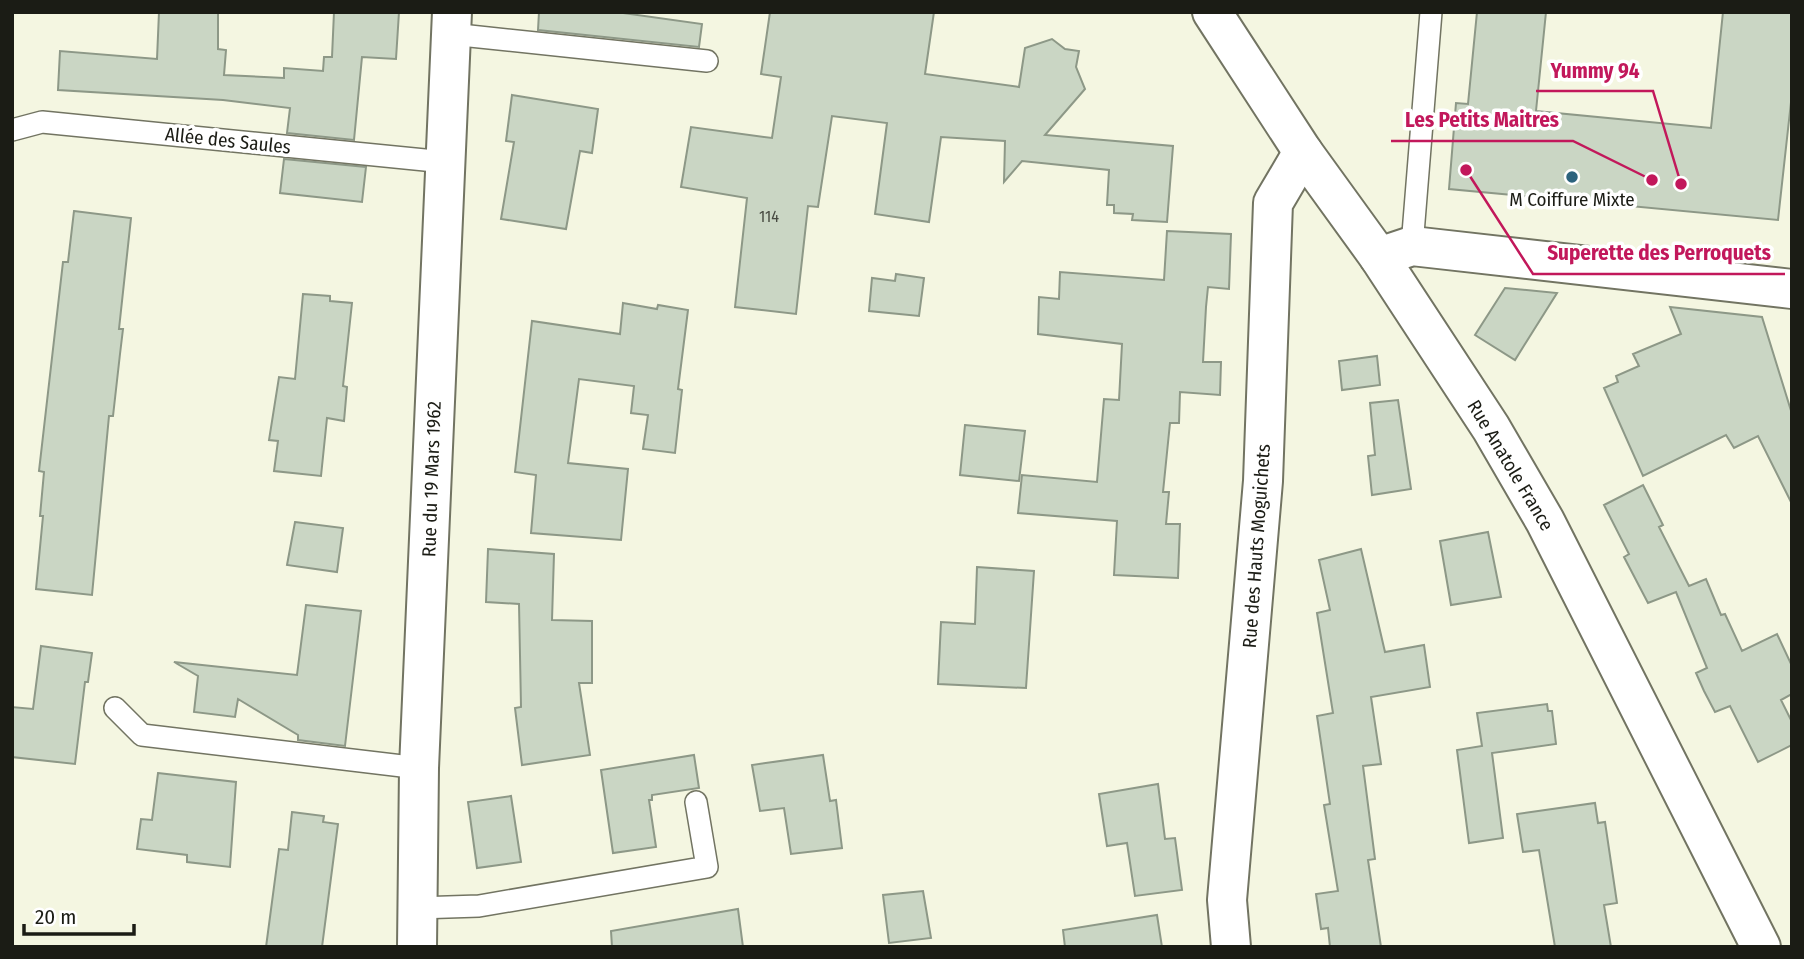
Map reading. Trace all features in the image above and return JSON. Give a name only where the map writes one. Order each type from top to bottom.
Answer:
[{"type":"street","name":"Rue Anatole France","points":[[1212,12],[1303,152],[1396,251],[1491,428],[1545,521],[1761,947]]},
{"type":"street","name":"Rue du 19 Mars 1962","points":[[417,947],[419,768],[452,23]]},
{"type":"street","name":"Rue des Hauts Moguichets","points":[[1231,947],[1227,900],[1263,481],[1273,203],[1303,152]]},
{"type":"street","points":[[1396,251],[1792,289]]},
{"type":"lane","points":[[1396,251],[1431,12]]},
{"type":"lane","points":[[452,23],[708,61]]},
{"type":"lane","name":"Allée des Saules","points":[[12,130],[42,122],[444,162]]},
{"type":"lane","points":[[115,708],[142,735],[419,768]]},
{"type":"lane","points":[[417,908],[479,906],[707,867],[696,802]]},
{"type":"building","points":[[159,12],[218,12],[218,49],[226,50],[224,75],[284,78],[284,68],[323,71],[324,57],[332,57],[334,12],[399,12],[396,59],[362,57],[354,140],[287,133],[290,108],[223,100],[58,90],[60,51],[157,59]]},
{"type":"building","points":[[539,12],[616,12],[702,24],[699,47],[538,30]]},
{"type":"building","points":[[770,12],[934,12],[925,74],[1019,87],[1025,48],[1052,39],[1065,49],[1079,51],[1076,67],[1085,89],[1045,135],[1173,146],[1167,222],[1132,220],[1133,214],[1114,213],[1114,205],[1107,205],[1109,170],[1022,161],[1004,182],[1005,141],[941,137],[929,222],[875,214],[887,123],[832,116],[818,207],[808,206],[796,314],[735,307],[747,198],[681,187],[691,127],[772,138],[781,77],[761,74]]},
{"type":"building","points":[[1477,12],[1546,12],[1536,111],[1711,128],[1723,12],[1792,12],[1792,93],[1778,220],[1449,189],[1456,103],[1468,104]]},
{"type":"building","points":[[512,95],[598,109],[592,153],[580,151],[566,229],[501,219],[514,142],[506,141]]},
{"type":"building","points":[[284,159],[366,167],[362,202],[280,193]]},
{"type":"building","points":[[74,211],[131,218],[119,329],[123,329],[113,416],[109,416],[92,595],[36,589],[43,516],[40,516],[44,472],[39,471],[63,262],[68,262]]},
{"type":"building","points":[[1167,231],[1231,234],[1229,289],[1208,287],[1206,307],[1203,362],[1221,362],[1220,395],[1180,392],[1179,423],[1170,423],[1163,492],[1169,492],[1166,524],[1180,524],[1178,578],[1114,575],[1117,521],[1018,513],[1022,475],[1097,482],[1104,399],[1119,400],[1122,344],[1038,334],[1039,297],[1059,299],[1060,272],[1164,280]]},
{"type":"building","points":[[896,274],[924,278],[919,316],[869,311],[872,278],[895,281]]},
{"type":"building","points":[[1505,288],[1557,293],[1515,360],[1475,335]]},
{"type":"building","points":[[303,294],[330,296],[330,301],[352,303],[343,386],[347,387],[344,421],[327,418],[321,476],[274,471],[278,441],[269,440],[279,377],[295,379]]},
{"type":"building","points":[[623,303],[657,309],[658,305],[688,310],[678,389],[682,390],[675,453],[643,449],[648,415],[631,413],[634,386],[579,379],[568,463],[628,469],[621,540],[531,533],[536,475],[515,472],[532,321],[620,334]]},
{"type":"building","points":[[1670,307],[1762,317],[1792,414],[1792,504],[1758,436],[1734,448],[1726,435],[1643,476],[1604,388],[1618,382],[1616,376],[1639,366],[1633,354],[1681,334]]},
{"type":"building","points":[[1377,356],[1380,385],[1342,390],[1339,361]]},
{"type":"building","points":[[1398,400],[1411,489],[1372,495],[1368,456],[1375,455],[1370,403]]},
{"type":"building","points":[[965,425],[1025,431],[1019,481],[960,475]]},
{"type":"building","points":[[1643,485],[1663,525],[1659,527],[1689,586],[1706,579],[1721,615],[1725,614],[1742,651],[1777,634],[1792,666],[1792,694],[1781,700],[1792,722],[1792,745],[1758,762],[1730,706],[1715,712],[1704,691],[1696,673],[1707,668],[1676,592],[1648,603],[1624,557],[1629,554],[1604,505]]},
{"type":"building","points":[[295,522],[343,528],[337,572],[287,565]]},
{"type":"building","points":[[1488,532],[1501,597],[1451,605],[1440,541]]},
{"type":"building","points":[[488,549],[554,554],[552,620],[592,621],[592,683],[579,683],[590,755],[522,765],[515,708],[521,707],[519,604],[486,602]]},
{"type":"building","points":[[1361,549],[1385,652],[1424,645],[1430,687],[1371,697],[1381,764],[1363,766],[1375,859],[1368,860],[1381,947],[1330,947],[1328,928],[1321,929],[1316,894],[1338,891],[1324,805],[1330,804],[1317,716],[1333,713],[1317,613],[1330,610],[1319,560]]},
{"type":"building","points":[[977,567],[1034,571],[1026,688],[938,684],[941,622],[975,624]]},
{"type":"building","points":[[306,605],[361,611],[345,746],[298,740],[298,735],[238,699],[235,717],[194,712],[198,676],[174,662],[297,675]]},
{"type":"building","points":[[41,646],[92,653],[88,682],[85,682],[75,764],[12,757],[12,707],[33,709]]},
{"type":"building","points":[[1547,704],[1548,711],[1552,711],[1556,744],[1492,753],[1503,838],[1469,843],[1457,750],[1482,746],[1477,713]]},
{"type":"building","points":[[694,755],[699,788],[652,795],[652,800],[649,800],[656,847],[613,853],[601,770]]},
{"type":"building","points":[[823,755],[830,801],[836,800],[842,848],[791,854],[784,808],[760,811],[752,765]]},
{"type":"building","points":[[158,773],[236,782],[230,867],[187,862],[187,855],[137,849],[141,819],[152,820]]},
{"type":"building","points":[[1158,784],[1165,839],[1175,838],[1182,890],[1135,896],[1127,843],[1107,846],[1099,794]]},
{"type":"building","points":[[511,796],[521,862],[477,868],[468,802]]},
{"type":"building","points":[[1595,803],[1598,823],[1605,822],[1617,903],[1604,905],[1611,947],[1555,947],[1539,850],[1523,852],[1517,814]]},
{"type":"building","points":[[292,812],[324,816],[323,822],[338,824],[322,947],[266,947],[279,849],[288,850]]},
{"type":"building","points":[[923,891],[931,938],[889,943],[883,895]]},
{"type":"building","points":[[738,909],[743,947],[612,947],[611,931]]},
{"type":"building","points":[[1157,915],[1162,947],[1065,947],[1063,930]]},
{"type":"place","name":"Superette des Perroquets","points":[[1466,170]]},
{"type":"place","name":"M Coiffure Mixte","points":[[1572,177]]},
{"type":"place","name":"Les Petits Maitres","points":[[1652,180]]},
{"type":"place","name":"Yummy 94","points":[[1681,184]]}]
